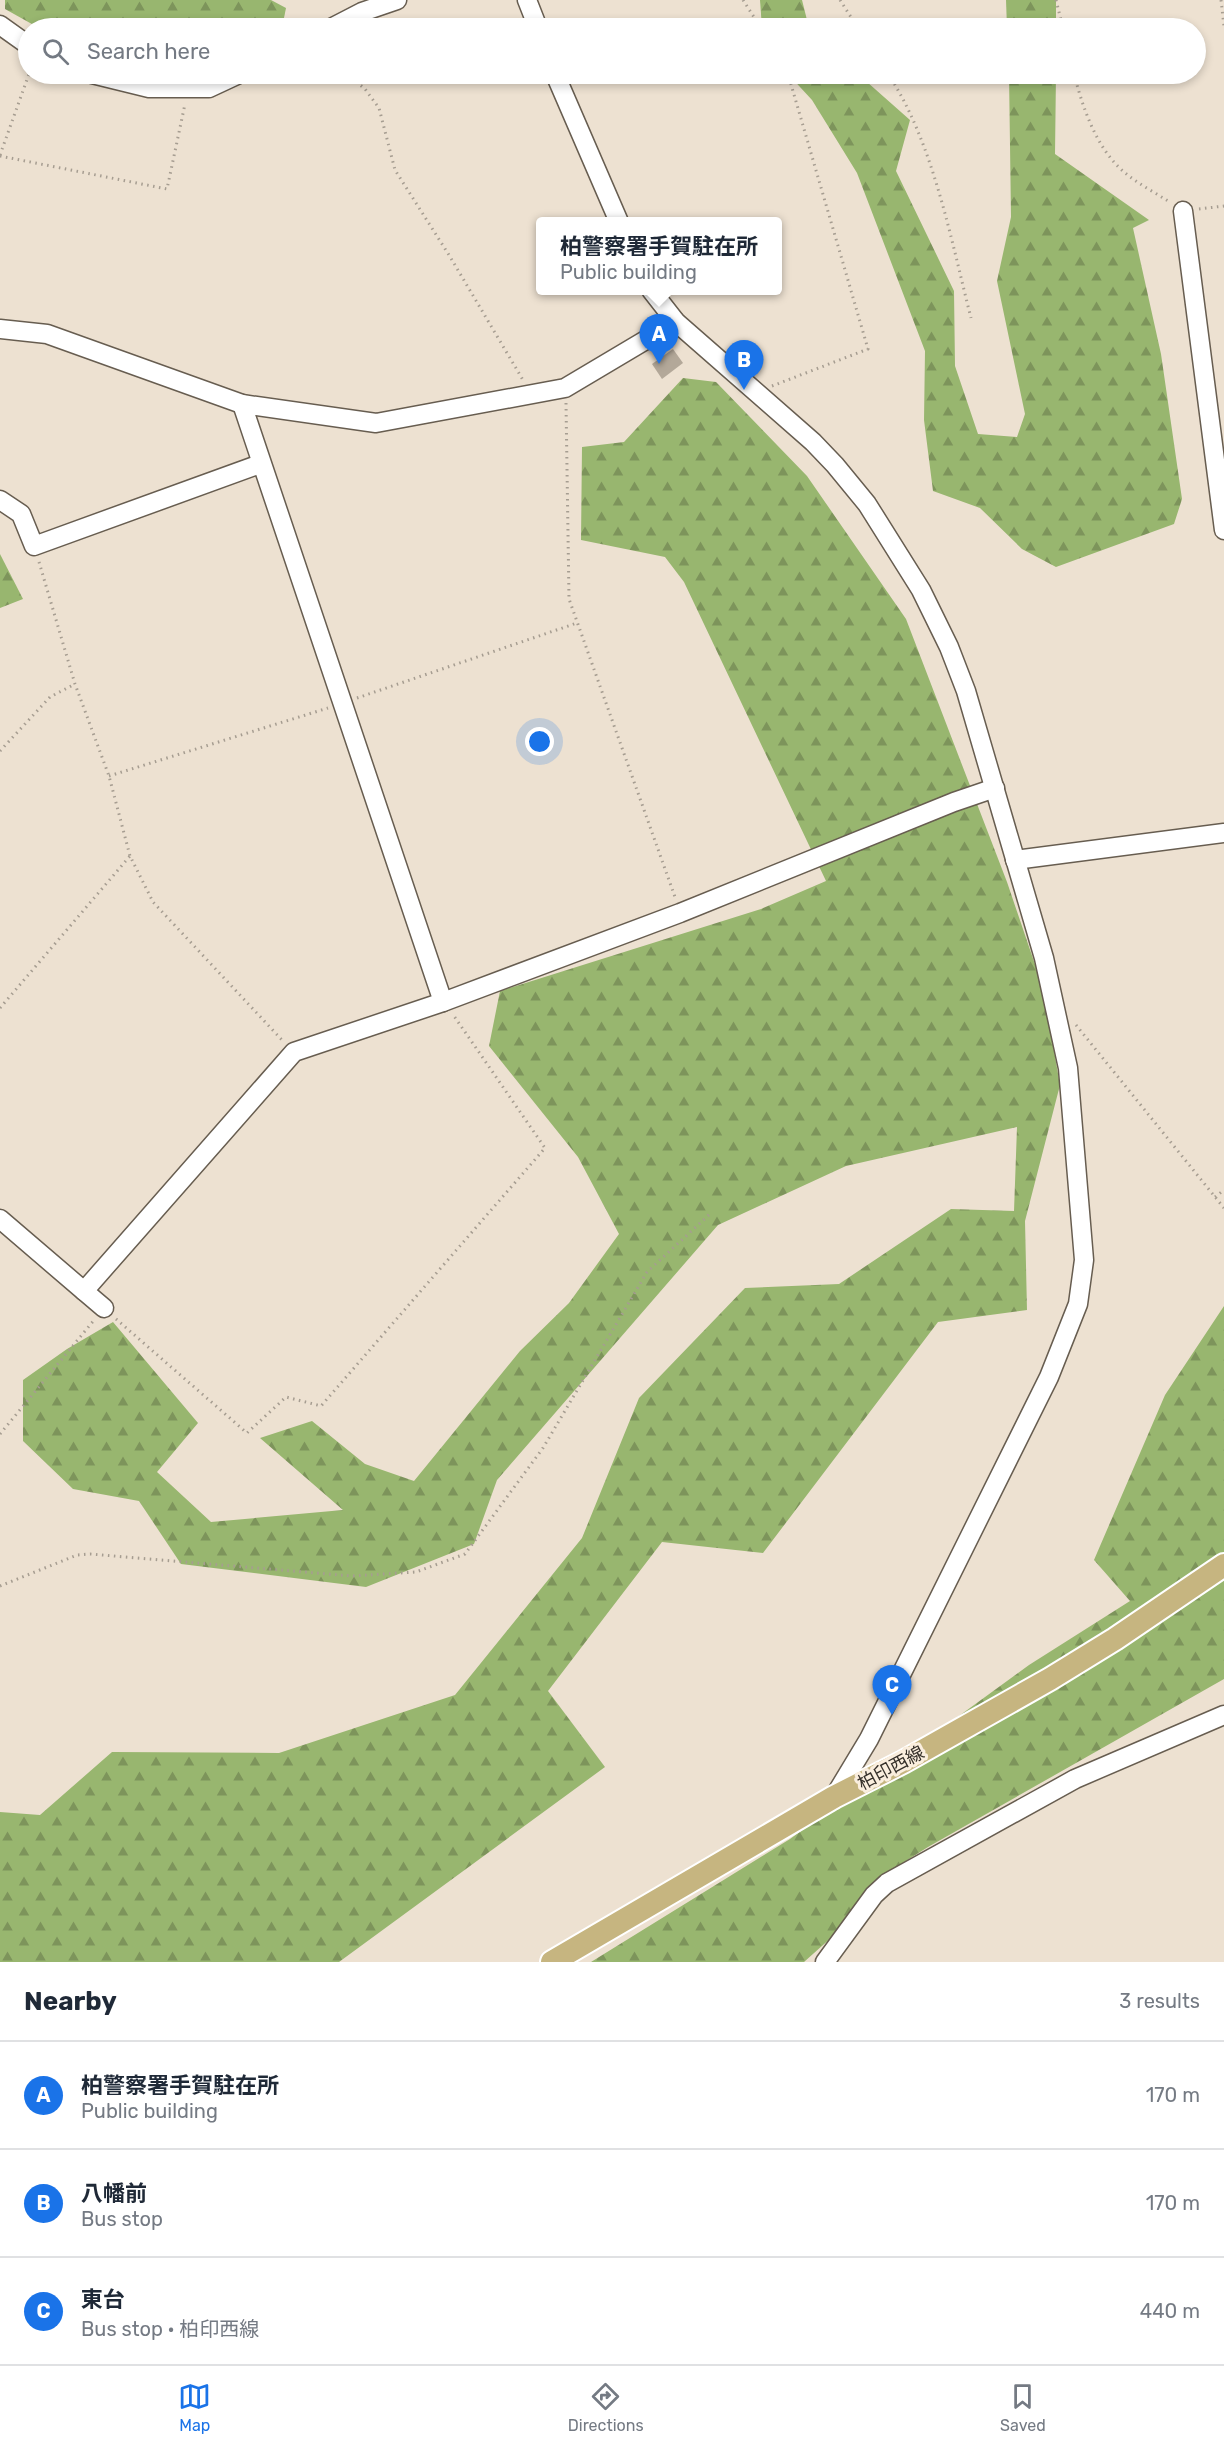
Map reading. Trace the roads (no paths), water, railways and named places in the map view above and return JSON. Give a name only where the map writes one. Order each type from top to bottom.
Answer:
[{"type":"main road","name":"柏印西線","points":[[552,1962],[834,1797],[903,1762],[1050,1679],[1115,1639],[1224,1565]]},
{"type":"street","points":[[344,18],[360,6],[397,0]]},
{"type":"street","points":[[527,0],[533,18]]},
{"type":"street","points":[[0,25],[18,38]]},
{"type":"street","points":[[133,84],[149,88],[209,88],[218,84]]},
{"type":"street","points":[[559,84],[617,217]]},
{"type":"street","points":[[1183,211],[1224,530]]},
{"type":"street","points":[[654,295],[676,322],[835,465],[867,504],[921,590],[949,647],[966,691],[1057,1014],[1068,1068],[1084,1260],[1078,1304],[1048,1377],[869,1739],[834,1797]]},
{"type":"street","points":[[0,329],[47,334],[242,404],[376,423],[565,388],[676,322]]},
{"type":"street","points":[[242,404],[260,464],[443,1002]]},
{"type":"street","points":[[0,500],[21,514],[34,546],[260,464]]},
{"type":"street","points":[[84,1291],[294,1052],[443,1002],[680,913],[954,802],[995,788]]},
{"type":"street","points":[[1015,860],[1224,833]]},
{"type":"street","points":[[0,1219],[104,1308]]},
{"type":"street","points":[[825,1962],[874,1895],[887,1883],[1075,1779],[1224,1715]]},
{"type":"place","name":"柏警察署手賀駐在所","points":[[659,364]]},
{"type":"place","name":"八幡前","points":[[744,390]]},
{"type":"place","name":"東台","points":[[892,1715]]}]
